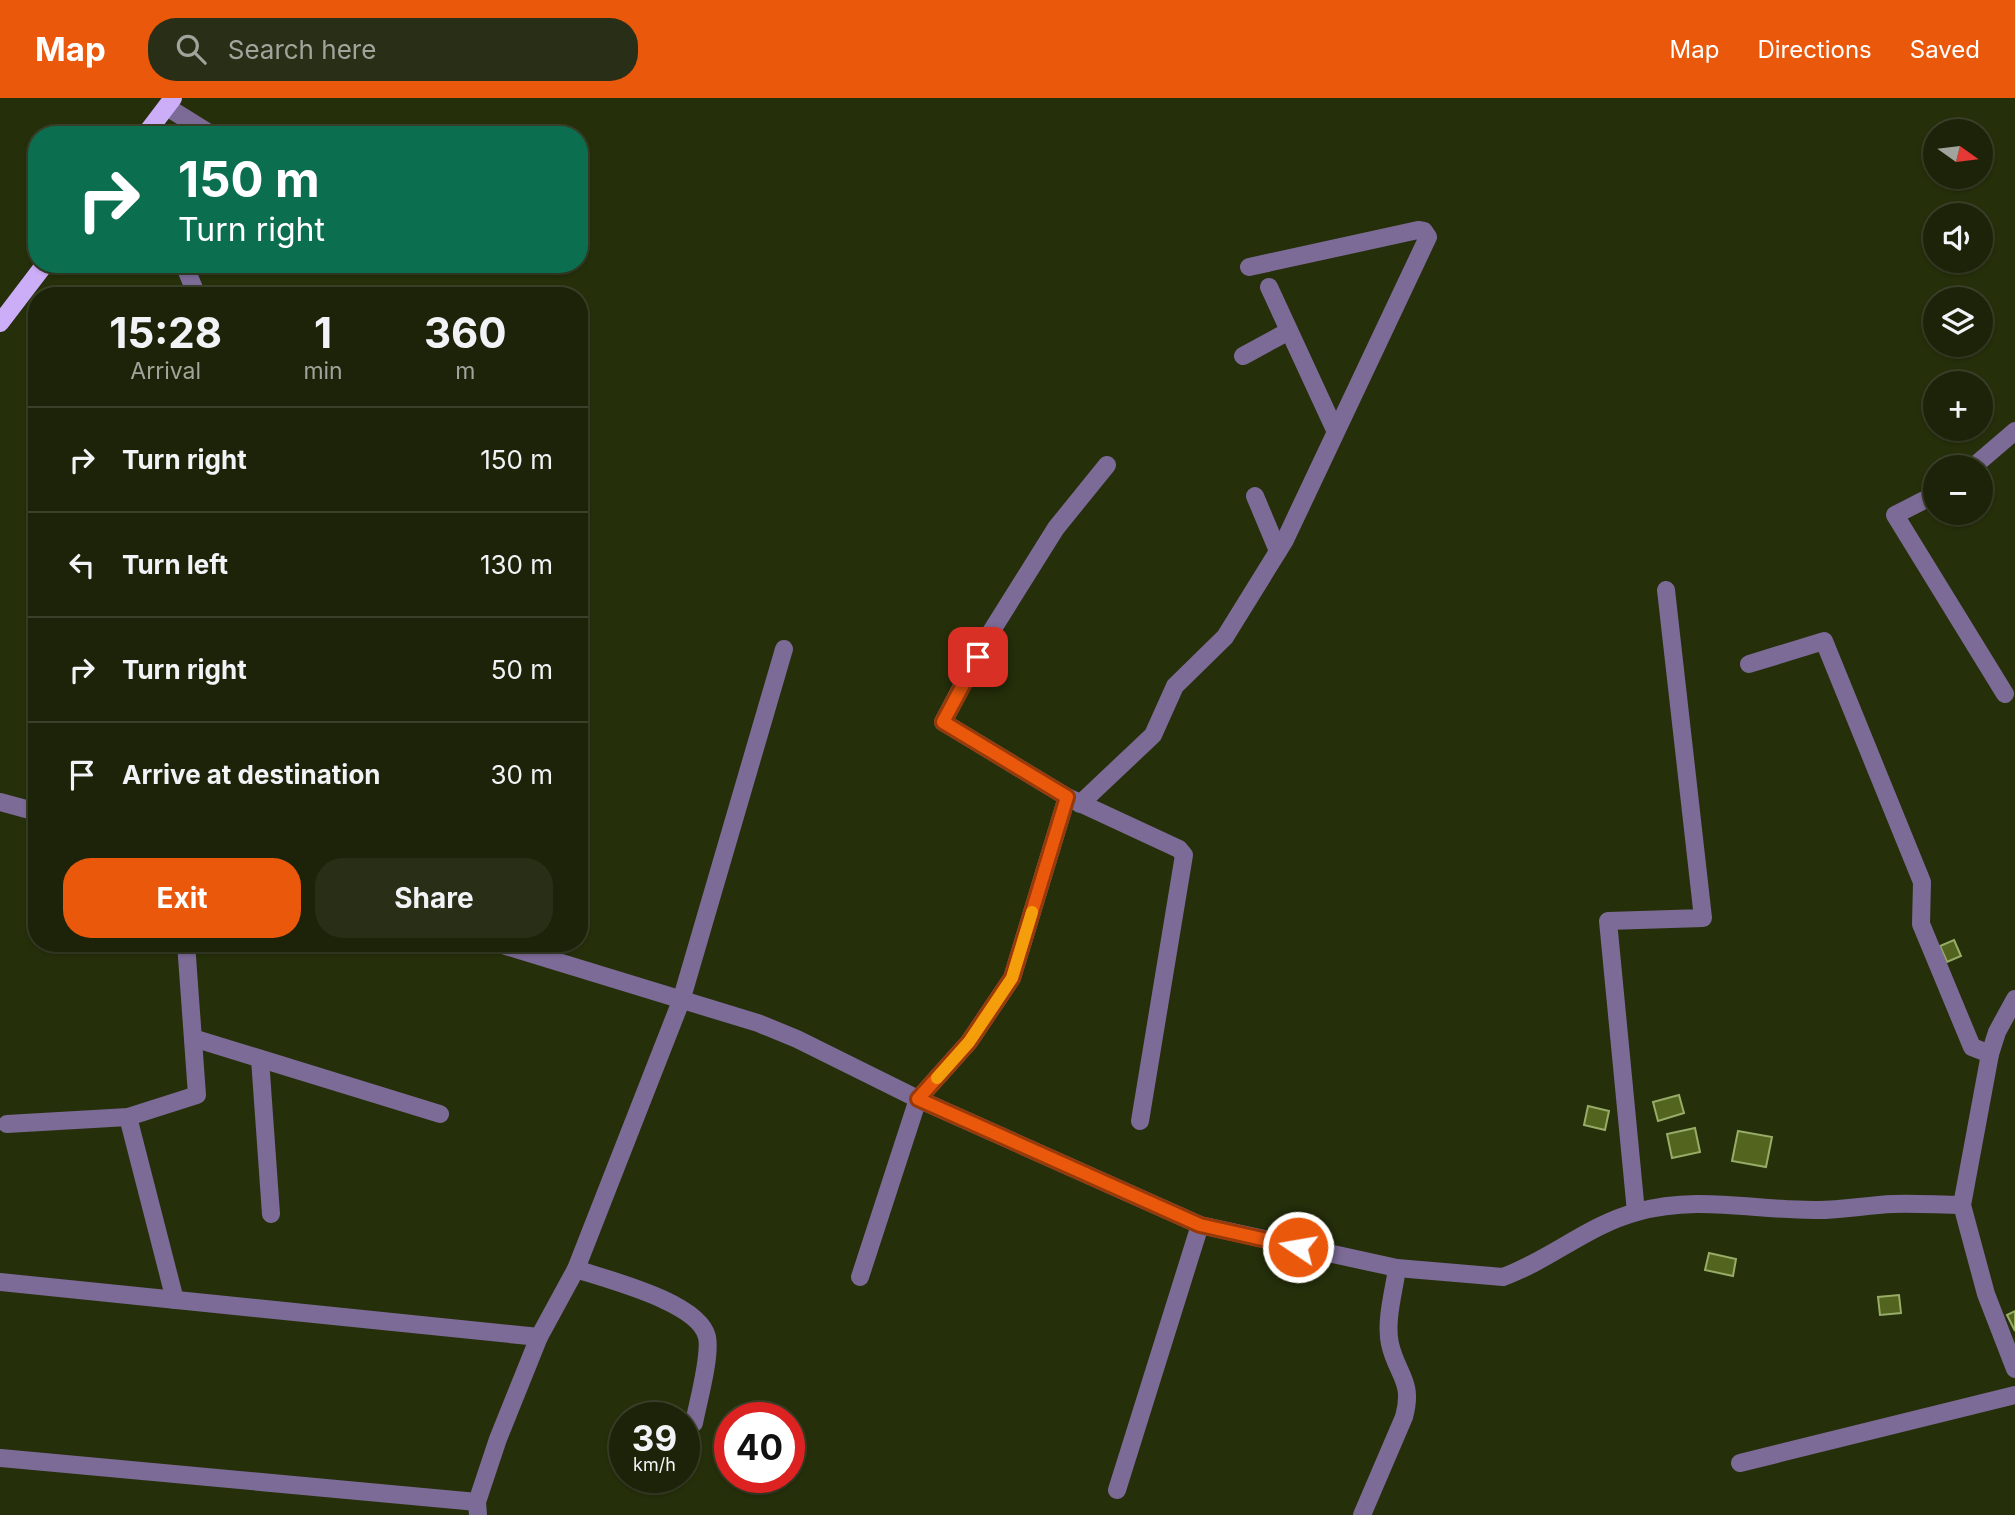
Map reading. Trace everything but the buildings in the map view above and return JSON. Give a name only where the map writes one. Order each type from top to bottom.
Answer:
[{"type":"main road","points":[[152,126],[170,102]]},
{"type":"main road","points":[[28,287],[39,273]]},
{"type":"main road","points":[[0,323],[28,287]]},
{"type":"street","points":[[170,102],[201,126]]},
{"type":"street","points":[[860,1277],[918,1099],[969,1042],[1012,978],[1074,800],[1153,735],[1175,687],[1225,637],[1278,551],[1428,237],[1418,230],[1249,267]]},
{"type":"street","points":[[1269,287],[1335,430]]},
{"type":"street","points":[[1243,356],[1289,331]]},
{"type":"street","points":[[1987,455],[2015,430]]},
{"type":"street","points":[[1107,465],[1049,539],[989,635],[943,722],[1074,800],[1179,849],[1184,855],[1140,1121]]},
{"type":"street","points":[[1255,496],[1278,551]]},
{"type":"street","points":[[1923,501],[1895,515],[2005,694]]},
{"type":"street","points":[[1636,1212],[1608,921],[1703,918],[1666,590]]},
{"type":"street","points":[[1749,664],[1824,641],[1922,882],[1921,924],[1972,1047],[1990,1054]]},
{"type":"street","points":[[1,1458],[477,1508],[498,1439],[539,1337],[576,1269],[681,1001],[784,649]]},
{"type":"street","points":[[0,802],[28,810]]},
{"type":"street","points":[[7,1124],[128,1117],[197,1095],[187,952]]},
{"type":"street","points":[[525,952],[758,1023],[797,1039],[918,1099],[1200,1225],[1397,1268],[1503,1277],[1519,1271],[1583,1234],[1636,1212],[1678,1203],[1814,1210],[1895,1204],[1962,1205]]},
{"type":"street","points":[[2015,999],[1997,1031],[1990,1054],[1962,1205],[1986,1294],[2015,1368]]},
{"type":"street","points":[[193,1038],[440,1114]]},
{"type":"street","points":[[260,1059],[271,1214]]},
{"type":"street","points":[[128,1117],[175,1300]]},
{"type":"street","points":[[1116,1490],[1200,1225]]},
{"type":"street","points":[[1362,1515],[1409,1401],[1408,1388],[1391,1346],[1388,1329],[1397,1268]]},
{"type":"street","points":[[576,1269],[655,1295],[698,1320],[707,1335],[708,1348],[698,1402]]},
{"type":"street","points":[[0,1282],[539,1337]]},
{"type":"street","points":[[1740,1463],[2015,1395]]},
{"type":"slow traffic","points":[[937,1078],[969,1042],[1012,978],[1032,912]]},
{"type":"route","points":[[978,657],[943,722],[1067,797],[1012,978],[969,1042],[918,1099],[1200,1225],[1298,1247]]}]
